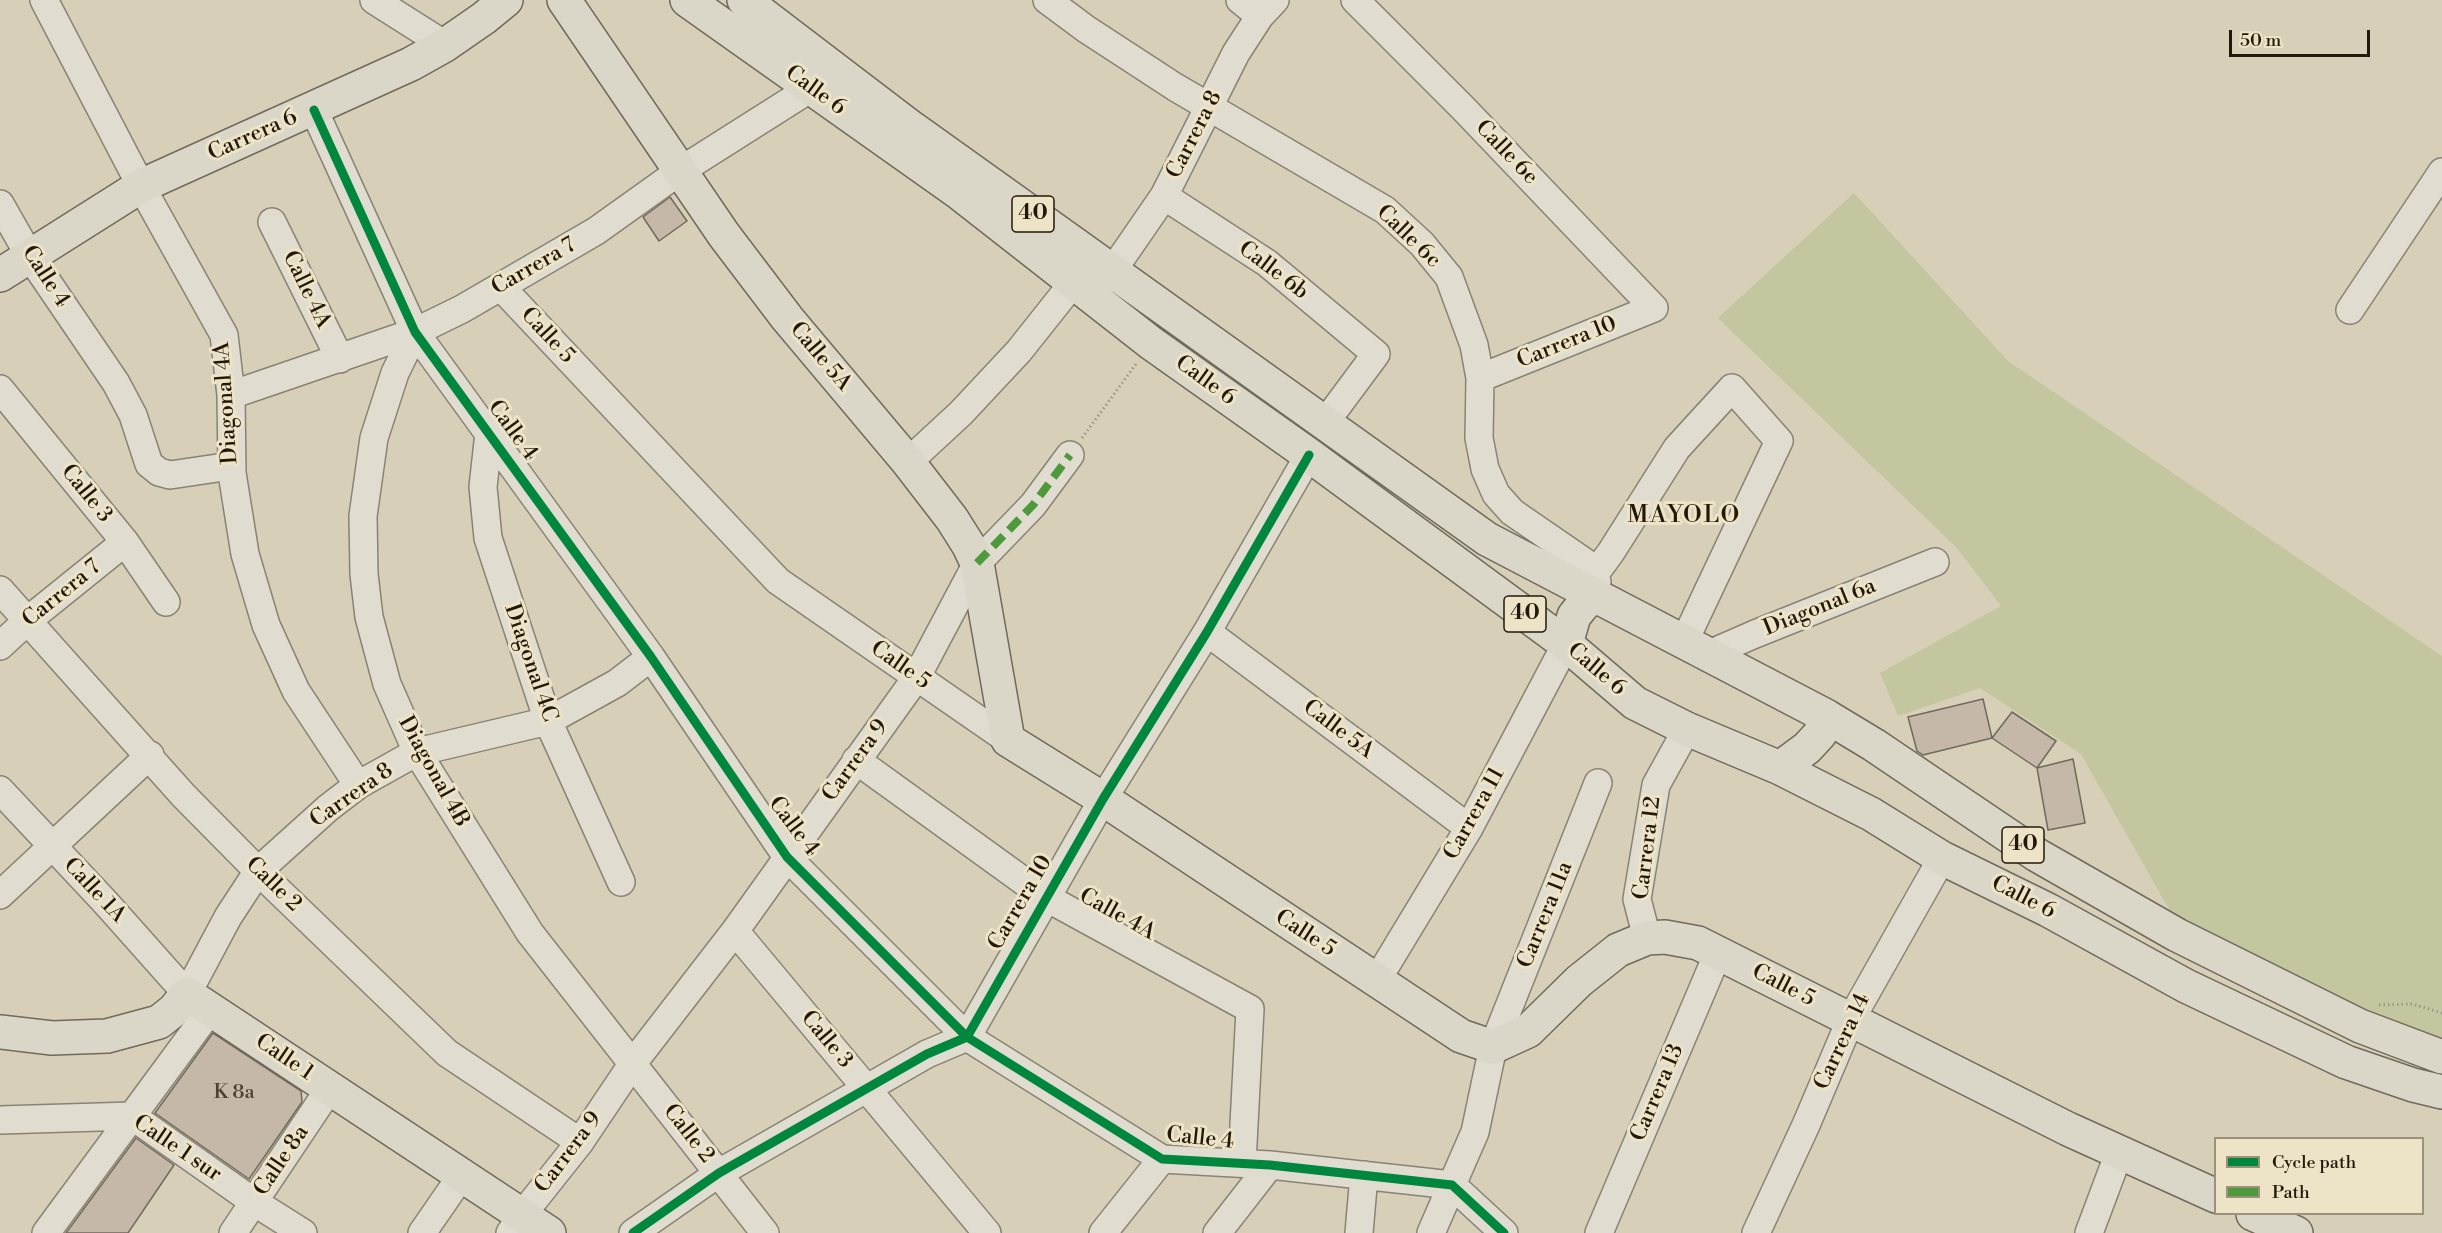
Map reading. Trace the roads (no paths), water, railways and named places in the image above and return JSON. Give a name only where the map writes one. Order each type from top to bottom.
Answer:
[{"type":"main road","name":"Carrera 6","points":[[0,274],[141,186],[314,110],[411,64],[445,45],[506,0]]},
{"type":"main road","name":"Calle 5A","points":[[564,0],[724,235],[787,318],[908,462],[952,519],[976,563],[1008,740]]},
{"type":"main road","name":"Calle 6","points":[[687,0],[958,192],[1152,343],[1566,644],[1635,703],[1687,729],[1780,768],[1871,814],[1942,858],[2048,910],[2186,986],[2335,1057],[2413,1085],[2442,1092]]},
{"type":"main road","name":"Calle 6","points":[[744,0],[912,128],[1487,539],[1594,585],[1695,649],[1826,716],[1886,753],[2037,855],[2177,935],[2360,1026],[2442,1058]]},
{"type":"main road","points":[[1566,644],[1574,616],[1594,585]]},
{"type":"main road","points":[[1780,768],[1807,748],[1820,734],[1826,716]]},
{"type":"main road","name":"Calle 5","points":[[1008,740],[1103,799],[1461,1036],[1493,1047],[1528,1031],[1579,981],[1618,950],[1647,938],[1665,937],[1698,943],[1850,1021],[2119,1153],[2214,1195]]},
{"type":"main road","points":[[0,1032],[52,1038],[107,1036],[159,1022],[174,1010],[199,1002]]},
{"type":"main road","name":"Calle 1","points":[[199,1002],[462,1175],[516,1224],[549,1233]]},
{"type":"main road","points":[[2255,1215],[2296,1233]]},
{"type":"street","name":"Diagonal 4A","points":[[44,0],[141,186],[224,335],[231,395],[231,466],[245,554],[266,625],[296,691],[358,785]]},
{"type":"street","name":"Calle 6c","points":[[1047,0],[1086,29],[1210,107],[1385,210],[1422,244],[1449,277],[1474,345],[1480,378],[1479,438],[1485,470],[1496,494],[1512,512],[1592,567],[1594,585]]},
{"type":"street","name":"Calle 6e","points":[[1355,0],[1463,108],[1654,308]]},
{"type":"street","points":[[379,1],[445,45]]},
{"type":"street","name":"Carrera 8","points":[[1113,270],[1164,196],[1210,107],[1258,5]]},
{"type":"street","name":"Carrera 7","points":[[231,395],[415,332],[501,287],[596,231],[680,171],[811,88]]},
{"type":"street","name":"Calle 4","points":[[314,110],[415,332],[651,657],[787,857],[968,1037],[1162,1159],[1270,1165],[1452,1185]]},
{"type":"street","points":[[2350,310],[2442,172]]},
{"type":"street","name":"Calle 6b","points":[[1164,196],[1267,263],[1376,354],[1324,424]]},
{"type":"street","name":"Calle 4","points":[[0,204],[29,255],[116,383],[133,415],[150,464],[159,472],[170,475],[231,466]]},
{"type":"street","name":"Calle 4A","points":[[272,222],[340,359]]},
{"type":"street","points":[[908,462],[961,413],[1019,351],[1073,283]]},
{"type":"street","name":"Calle 5","points":[[501,287],[778,581],[1008,740]]},
{"type":"street","name":"Carrera 10","points":[[1480,378],[1654,308]]},
{"type":"street","name":"Diagonal 4B","points":[[415,332],[395,373],[374,438],[363,516],[364,574],[369,617],[387,684],[417,752],[530,933],[633,1063]]},
{"type":"street","points":[[1594,585],[1611,552],[1677,448],[1732,388],[1779,441],[1695,649]]},
{"type":"street","name":"Calle 3","points":[[0,389],[125,542],[166,602]]},
{"type":"street","name":"Diagonal 4C","points":[[489,433],[483,488],[488,538],[548,721],[621,882]]},
{"type":"street","name":"Carrera 9","points":[[516,1224],[580,1142],[633,1063],[735,931],[916,678],[976,563],[1033,504],[1070,454]]},
{"type":"street","name":"Carrera 10","points":[[968,1037],[1103,799],[1207,632],[1309,455]]},
{"type":"street","name":"Carrera 7","points":[[0,646],[27,621],[125,542]]},
{"type":"street","name":"Diagonal 6a","points":[[1695,649],[1755,634],[1935,562]]},
{"type":"street","name":"Calle 2","points":[[0,590],[150,755],[183,795],[258,871],[447,1053],[580,1142]]},
{"type":"street","name":"Calle 5A","points":[[1207,632],[1469,828]]},
{"type":"street","name":"Carrera 11","points":[[1377,980],[1469,828],[1566,644]]},
{"type":"street","name":"Carrera 8","points":[[46,1233],[132,1116],[199,1002],[228,917],[258,871],[328,808],[358,785],[417,752],[548,721],[617,683],[651,657]]},
{"type":"street","name":"Carrera 12","points":[[1647,938],[1637,899],[1656,785],[1687,729]]},
{"type":"street","points":[[0,895],[150,755]]},
{"type":"street","name":"Calle 4A","points":[[856,760],[1047,898],[1250,1009],[1242,1163]]},
{"type":"street","name":"Carrera 11a","points":[[1493,1047],[1598,783]]},
{"type":"street","name":"Calle 1A","points":[[0,790],[199,1002]]},
{"type":"street","name":"Carrera 14","points":[[1756,1233],[1806,1125],[1850,1021],[1942,858]]},
{"type":"street","name":"Calle 3","points":[[735,931],[987,1233]]},
{"type":"street","name":"Carrera 13","points":[[1599,1233],[1718,953]]},
{"type":"street","points":[[633,1233],[719,1173],[927,1054],[968,1037]]},
{"type":"street","points":[[1431,1233],[1475,1132],[1493,1047]]},
{"type":"street","name":"Calle 2","points":[[633,1063],[765,1233]]},
{"type":"street","name":"Calle 8a","points":[[233,1233],[330,1088]]},
{"type":"street","name":"Calle 1 sur","points":[[0,1120],[132,1116],[254,1202],[303,1233]]},
{"type":"street","points":[[2088,1233],[2119,1153]]},
{"type":"street","points":[[1103,1233],[1162,1159]]},
{"type":"street","points":[[1217,1233],[1270,1165]]},
{"type":"street","points":[[422,1233],[462,1175]]},
{"type":"street","points":[[1359,1233],[1364,1175]]},
{"type":"street","points":[[1452,1185],[1504,1233]]},
{"type":"district","name":"MAYOLO","points":[[1684,516]]}]
